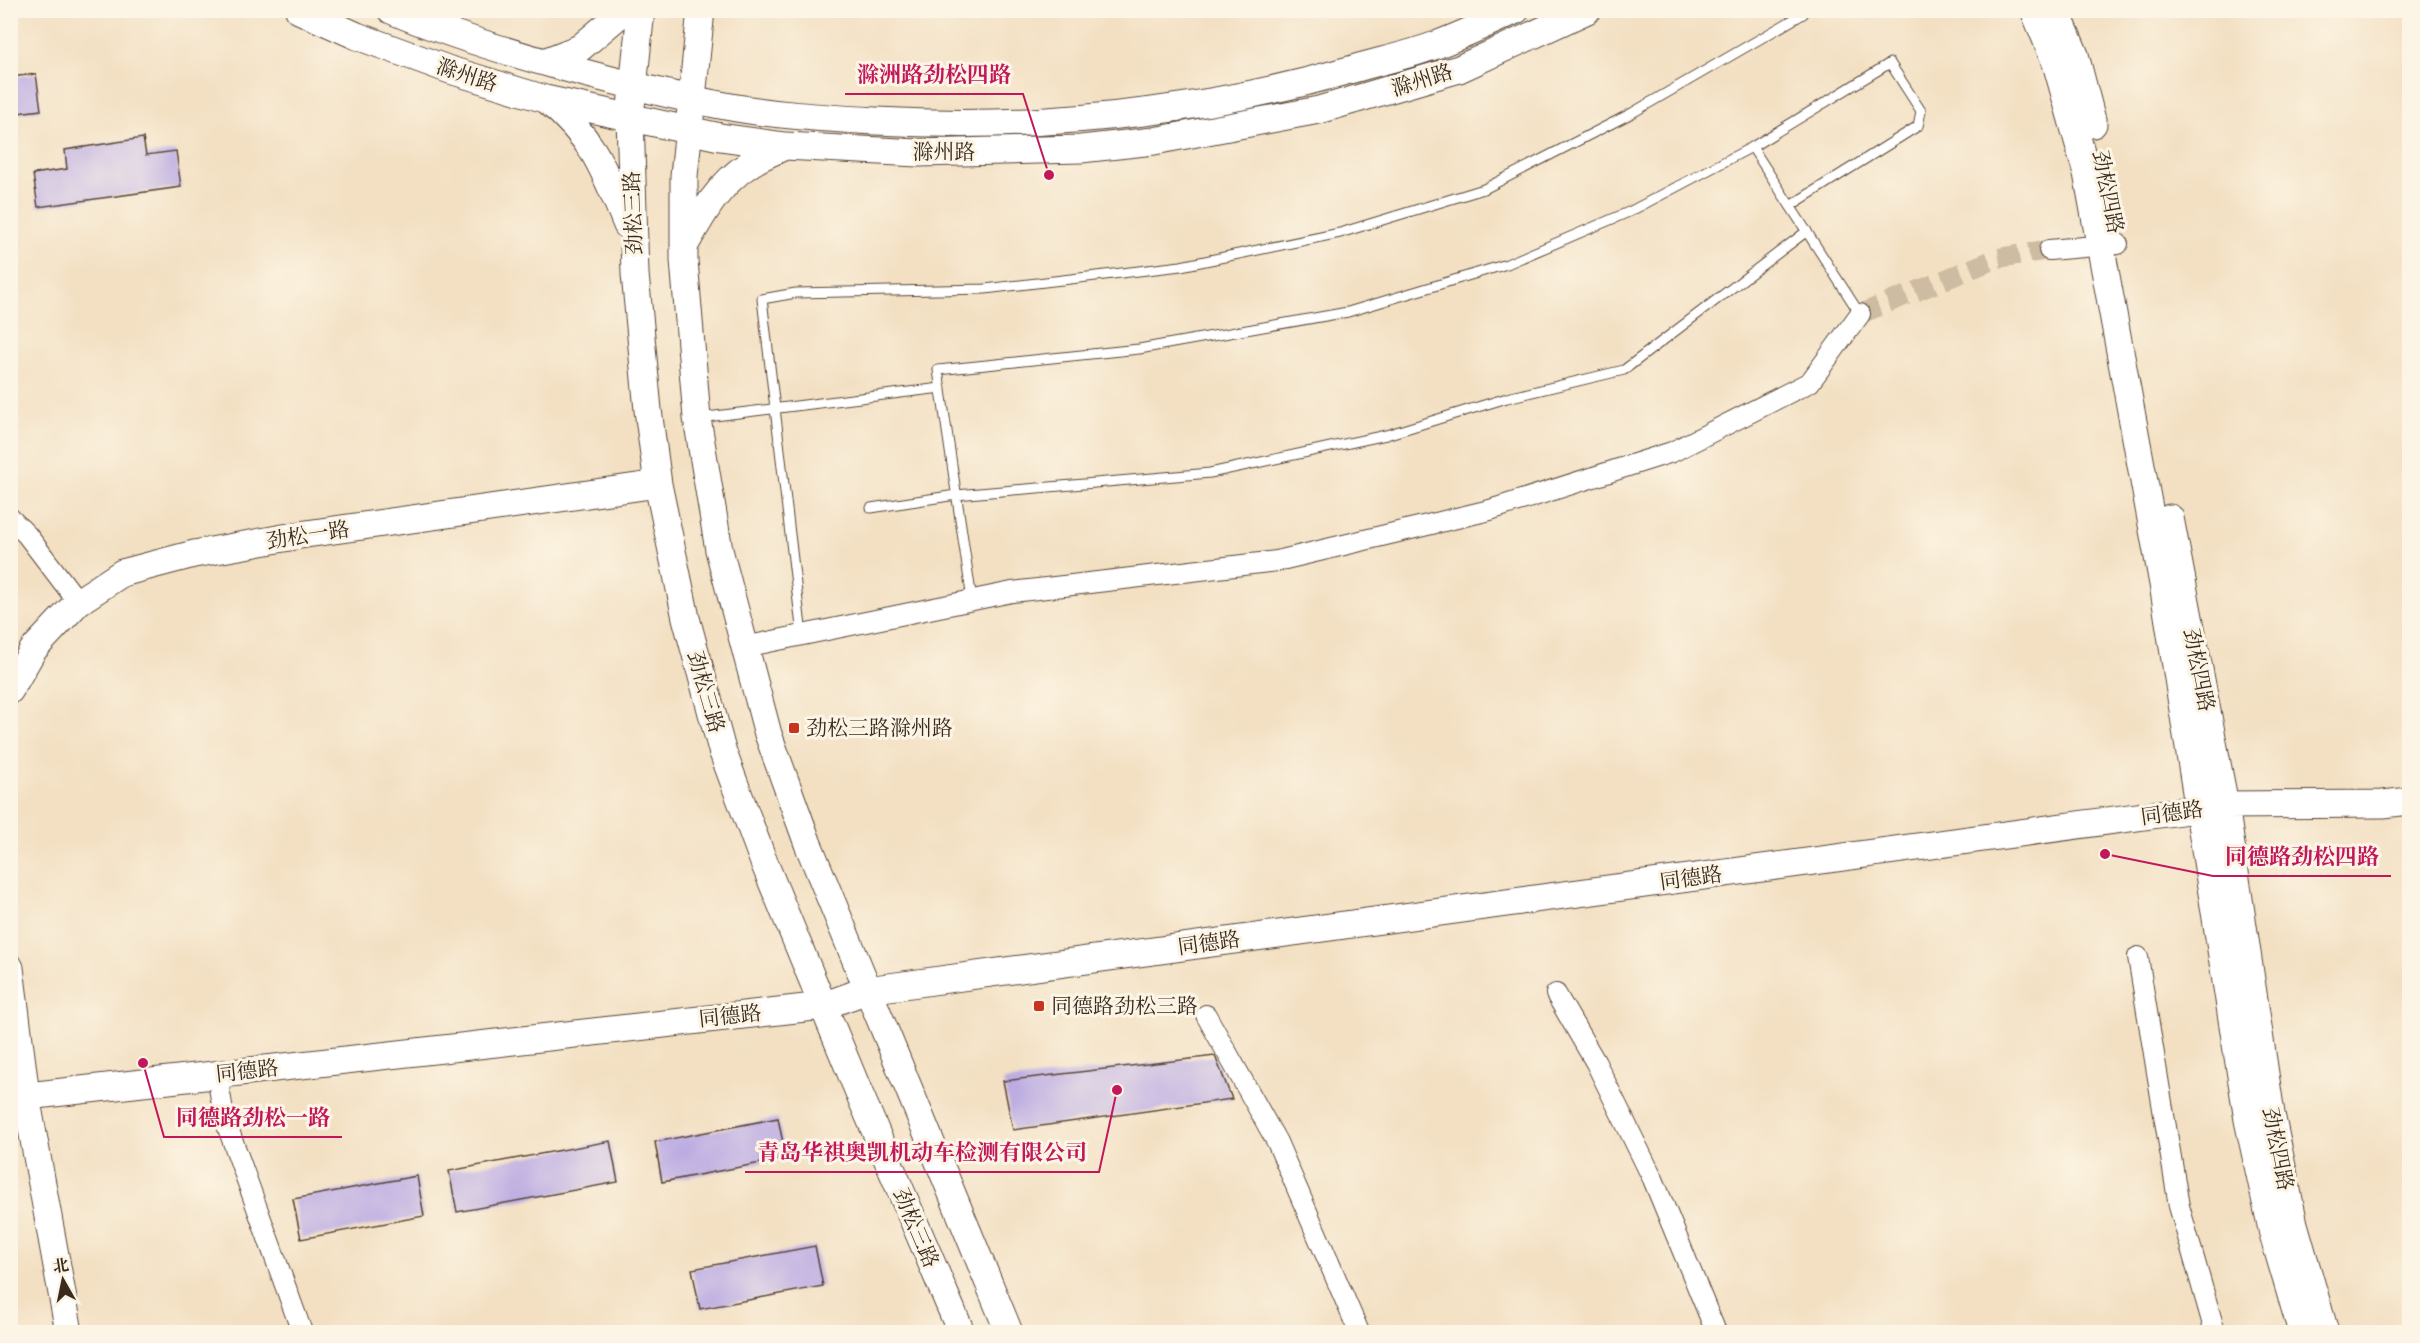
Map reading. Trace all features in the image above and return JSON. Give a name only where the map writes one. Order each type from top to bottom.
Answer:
[{"type":"main road","name":"滁州路","points":[[299,10],[357,36],[450,70],[545,99],[687,130],[785,146],[918,153],[1081,149],[1178,137],[1319,110],[1446,74],[1563,24],[1587,10]]},
{"type":"main road","name":"滁州路","points":[[391,10],[468,40],[544,62],[634,86],[721,105],[814,118],[917,124],[1010,123],[1131,115],[1230,100],[1312,81],[1435,45],[1516,10]]},
{"type":"main road","points":[[544,62],[579,48],[625,10]]},
{"type":"main road","name":"劲松三路","points":[[640,10],[630,117],[635,274],[648,410],[658,484],[686,618],[722,750],[763,860],[961,1332]]},
{"type":"main road","points":[[701,10],[687,130],[684,176],[684,246],[688,328],[697,418],[719,550],[768,734],[808,844],[1009,1332]]},
{"type":"main road","points":[[2034,10],[2056,63],[2110,245],[2163,584],[2212,807]]},
{"type":"main road","name":"劲松四路","points":[[2056,10],[2074,55],[2105,171],[2110,245]]},
{"type":"main road","points":[[545,99],[583,134],[600,159],[634,240]]},
{"type":"main road","points":[[684,246],[708,204],[731,178],[748,165],[785,146]]},
{"type":"main road","name":"劲松一路","points":[[10,690],[33,650],[78,602],[122,573],[194,554],[306,534],[658,484]]},
{"type":"main road","name":"同德路","points":[[18,1097],[823,1006],[867,990],[2212,807],[2383,804],[2409,801]]},
{"type":"main road","name":"劲松四路","points":[[2212,807],[2248,1120],[2273,1234],[2302,1332]]},
{"type":"main road","name":"劲松四路","points":[[2212,807],[2294,1224],[2325,1332]]},
{"type":"main road","points":[[10,968],[18,1097],[69,1332]]},
{"type":"street","points":[[2049,250],[2110,245]]},
{"type":"street","points":[[744,647],[1012,592],[1277,561],[1490,510],[1672,452],[1810,382],[1860,314]]},
{"type":"street","points":[[10,518],[27,535],[78,602]]},
{"type":"street","points":[[2138,957],[2179,1206],[2215,1332]]},
{"type":"street","points":[[1556,994],[1596,1063],[1653,1179],[1716,1332]]},
{"type":"street","points":[[1206,1015],[1277,1142],[1359,1332]]},
{"type":"street","points":[[217,1075],[224,1117],[302,1332]]},
{"type":"lane","points":[[802,635],[762,299],[796,293],[985,289],[1181,266],[1340,233],[1484,189],[1632,113],[1803,14]]},
{"type":"lane","points":[[972,600],[938,370],[1139,350],[1348,312],[1507,264],[1631,211],[1752,147],[1890,63],[1920,111],[1918,126],[1790,206]]},
{"type":"lane","points":[[1752,147],[1860,314]]},
{"type":"lane","points":[[871,508],[956,495],[1210,473],[1386,435],[1507,398],[1624,370],[1807,231]]},
{"type":"lane","points":[[697,418],[940,388]]},
{"type":"building","points":[[36,74],[41,110],[10,114],[10,77]]},
{"type":"building","points":[[143,138],[146,155],[176,151],[181,187],[38,207],[33,174],[67,169],[65,150]]},
{"type":"building","points":[[1215,1056],[1232,1099],[1013,1130],[1003,1081]]},
{"type":"building","points":[[778,1118],[786,1158],[662,1182],[655,1142]]},
{"type":"building","points":[[610,1141],[618,1182],[457,1212],[449,1171]]},
{"type":"building","points":[[417,1176],[424,1216],[301,1239],[293,1199]]},
{"type":"building","points":[[815,1246],[823,1286],[700,1309],[692,1269]]},
{"type":"tunnel","points":[[1860,314],[1998,258],[2049,250]]},
{"type":"place","name":"滁洲路劲松四路","points":[[1049,175]]},
{"type":"place","name":"劲松三路滁州路","points":[[794,728]]},
{"type":"place","name":"同德路劲松四路","points":[[2105,854]]},
{"type":"place","name":"同德路劲松三路","points":[[1039,1006]]},
{"type":"place","name":"同德路劲松一路","points":[[143,1063]]},
{"type":"place","name":"青岛华祺奥凯机动车检测有限公司","points":[[1117,1090]]}]
